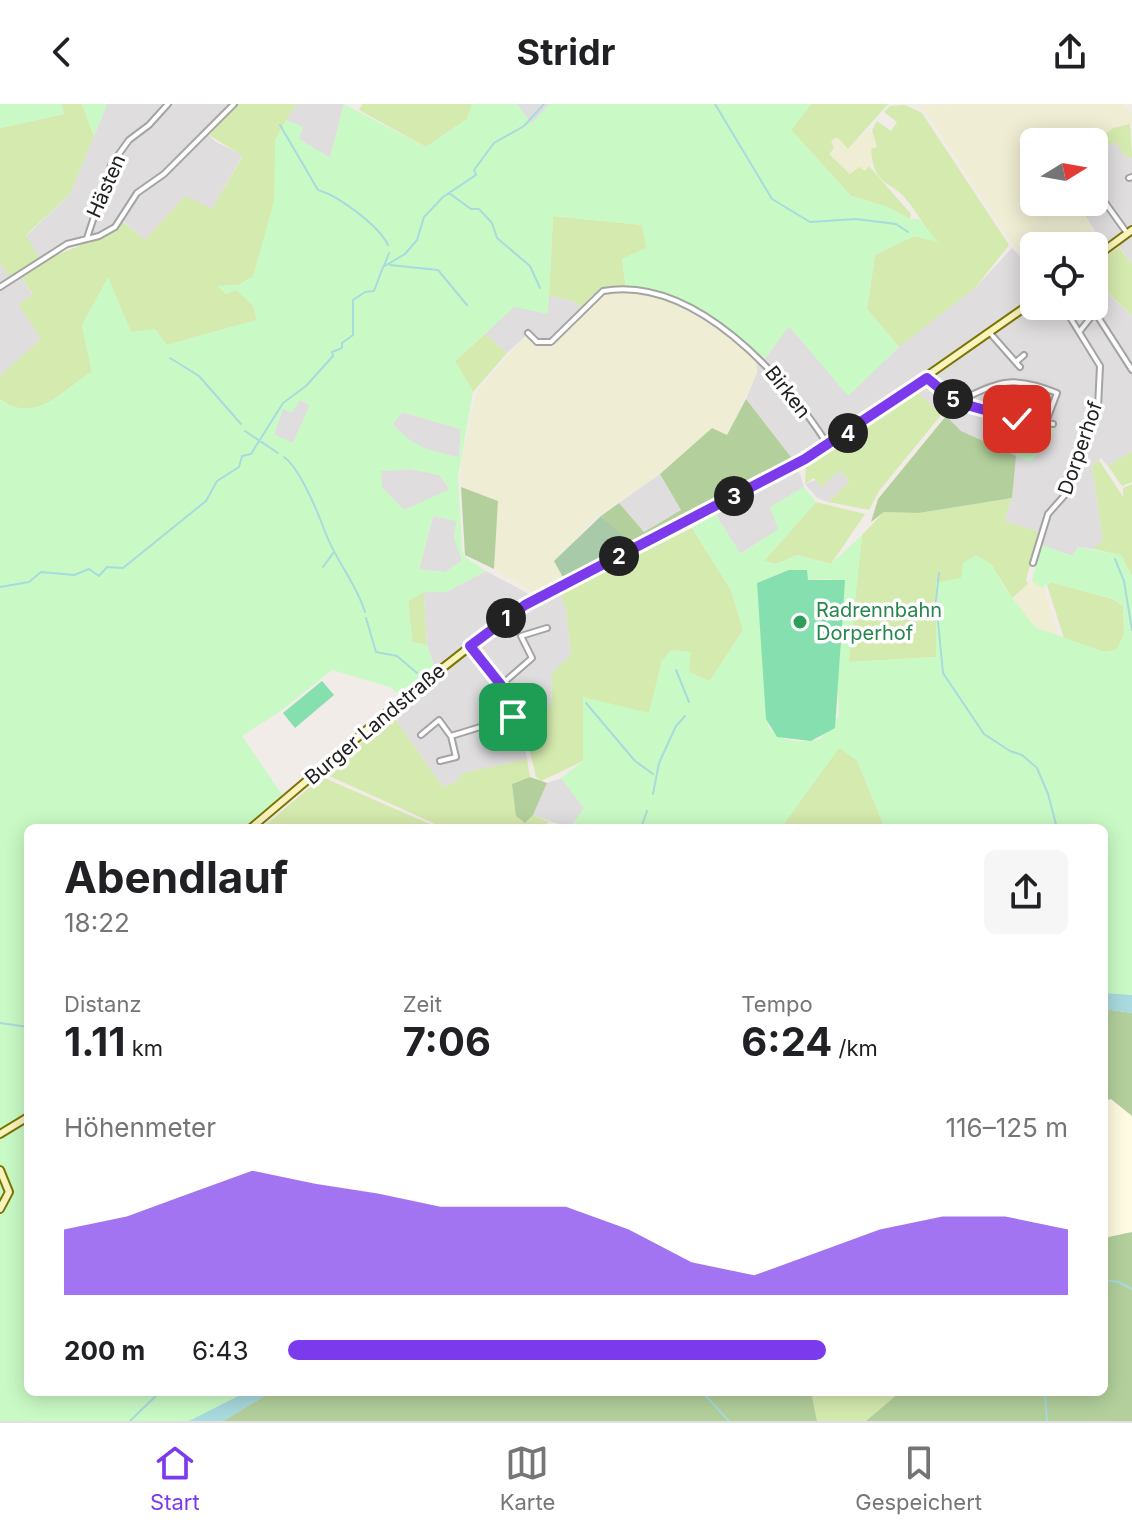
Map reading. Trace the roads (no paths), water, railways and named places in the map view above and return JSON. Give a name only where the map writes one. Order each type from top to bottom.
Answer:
[{"type":"main road","points":[[1108,248],[1130,232]]},
{"type":"main road","name":"Burger Landstraße","points":[[256,824],[470,646],[525,605],[828,445],[1020,311]]},
{"type":"main road","points":[[0,1134],[24,1119]]},
{"type":"main road","points":[[0,1170],[9,1195],[0,1209]]},
{"type":"street","name":"Hästen","points":[[87,238],[86,231],[114,160],[129,140],[149,125],[168,104]]},
{"type":"street","points":[[0,287],[67,244],[103,235],[117,225],[137,193],[164,174],[234,104]]},
{"type":"street","points":[[1108,204],[1130,232]]},
{"type":"street","name":"Birken","points":[[528,333],[537,342],[551,342],[597,294],[614,289],[667,295],[743,343],[765,361],[828,445]]},
{"type":"street","name":"Dorperhof","points":[[1033,563],[1048,514],[1064,496],[1070,469],[1098,409],[1101,369],[1073,320]]},
{"type":"street","points":[[1080,331],[1089,320]]},
{"type":"street","points":[[1100,320],[1132,370]]},
{"type":"street","points":[[990,333],[1018,364],[1024,355]]},
{"type":"street","points":[[927,378],[956,402],[1007,417],[1053,424]]},
{"type":"street","points":[[956,402],[1002,382],[1026,381],[1057,393],[1046,422]]},
{"type":"street","points":[[501,685],[532,658],[521,636],[547,628]]},
{"type":"street","points":[[451,736],[512,719],[501,685],[470,646]]},
{"type":"street","points":[[421,735],[439,720],[451,736],[456,757],[440,761]]},
{"type":"water","points":[[1108,993],[1132,995],[1132,1013],[1108,1010]]},
{"type":"water","points":[[238,1396],[264,1396],[223,1421],[189,1421]]},
{"type":"waterway","points":[[0,587],[29,582],[41,572],[74,575],[89,569],[99,576],[107,567],[123,568],[206,501],[217,481],[239,467],[242,456],[251,454],[283,403],[306,386],[333,356],[332,352],[342,348],[342,343],[353,335],[353,300],[365,292],[374,291],[383,267],[405,254],[417,240],[424,217],[443,197],[476,175],[474,170],[494,143],[524,126],[544,104]]},
{"type":"waterway","points":[[715,104],[772,199],[810,222],[856,219],[896,224],[908,232]]},
{"type":"waterway","points":[[280,125],[318,190],[337,198],[358,213],[388,245]]},
{"type":"waterway","points":[[449,193],[471,209],[479,209],[492,223],[497,238],[530,266],[540,288]]},
{"type":"waterway","points":[[384,266],[389,253]]},
{"type":"waterway","points":[[390,265],[438,270],[467,305]]},
{"type":"waterway","points":[[170,358],[199,376],[241,424]]},
{"type":"waterway","points":[[245,431],[278,453]]},
{"type":"waterway","points":[[284,457],[303,481],[330,544],[357,591],[365,612]]},
{"type":"waterway","points":[[323,567],[334,552]]},
{"type":"waterway","points":[[1115,559],[1124,581],[1132,630]]},
{"type":"waterway","points":[[939,573],[936,601],[943,673],[984,734],[1022,755],[1037,768],[1056,824]]},
{"type":"waterway","points":[[366,618],[376,652],[397,656],[417,673]]},
{"type":"waterway","points":[[676,670],[689,702]]},
{"type":"waterway","points":[[586,703],[635,761],[653,774]]},
{"type":"waterway","points":[[653,794],[659,763],[676,726],[685,716]]},
{"type":"waterway","points":[[642,824],[647,811]]},
{"type":"waterway","points":[[0,1023],[24,1026]]},
{"type":"waterway","points":[[1108,1281],[1132,1289]]},
{"type":"waterway","points":[[130,1421],[156,1396]]},
{"type":"waterway","points":[[706,1396],[729,1421]]},
{"type":"waterway","points":[[1045,1396],[1047,1421]]},
{"type":"place","name":"Radrennbahn Dorperhof","points":[[800,622]]}]
